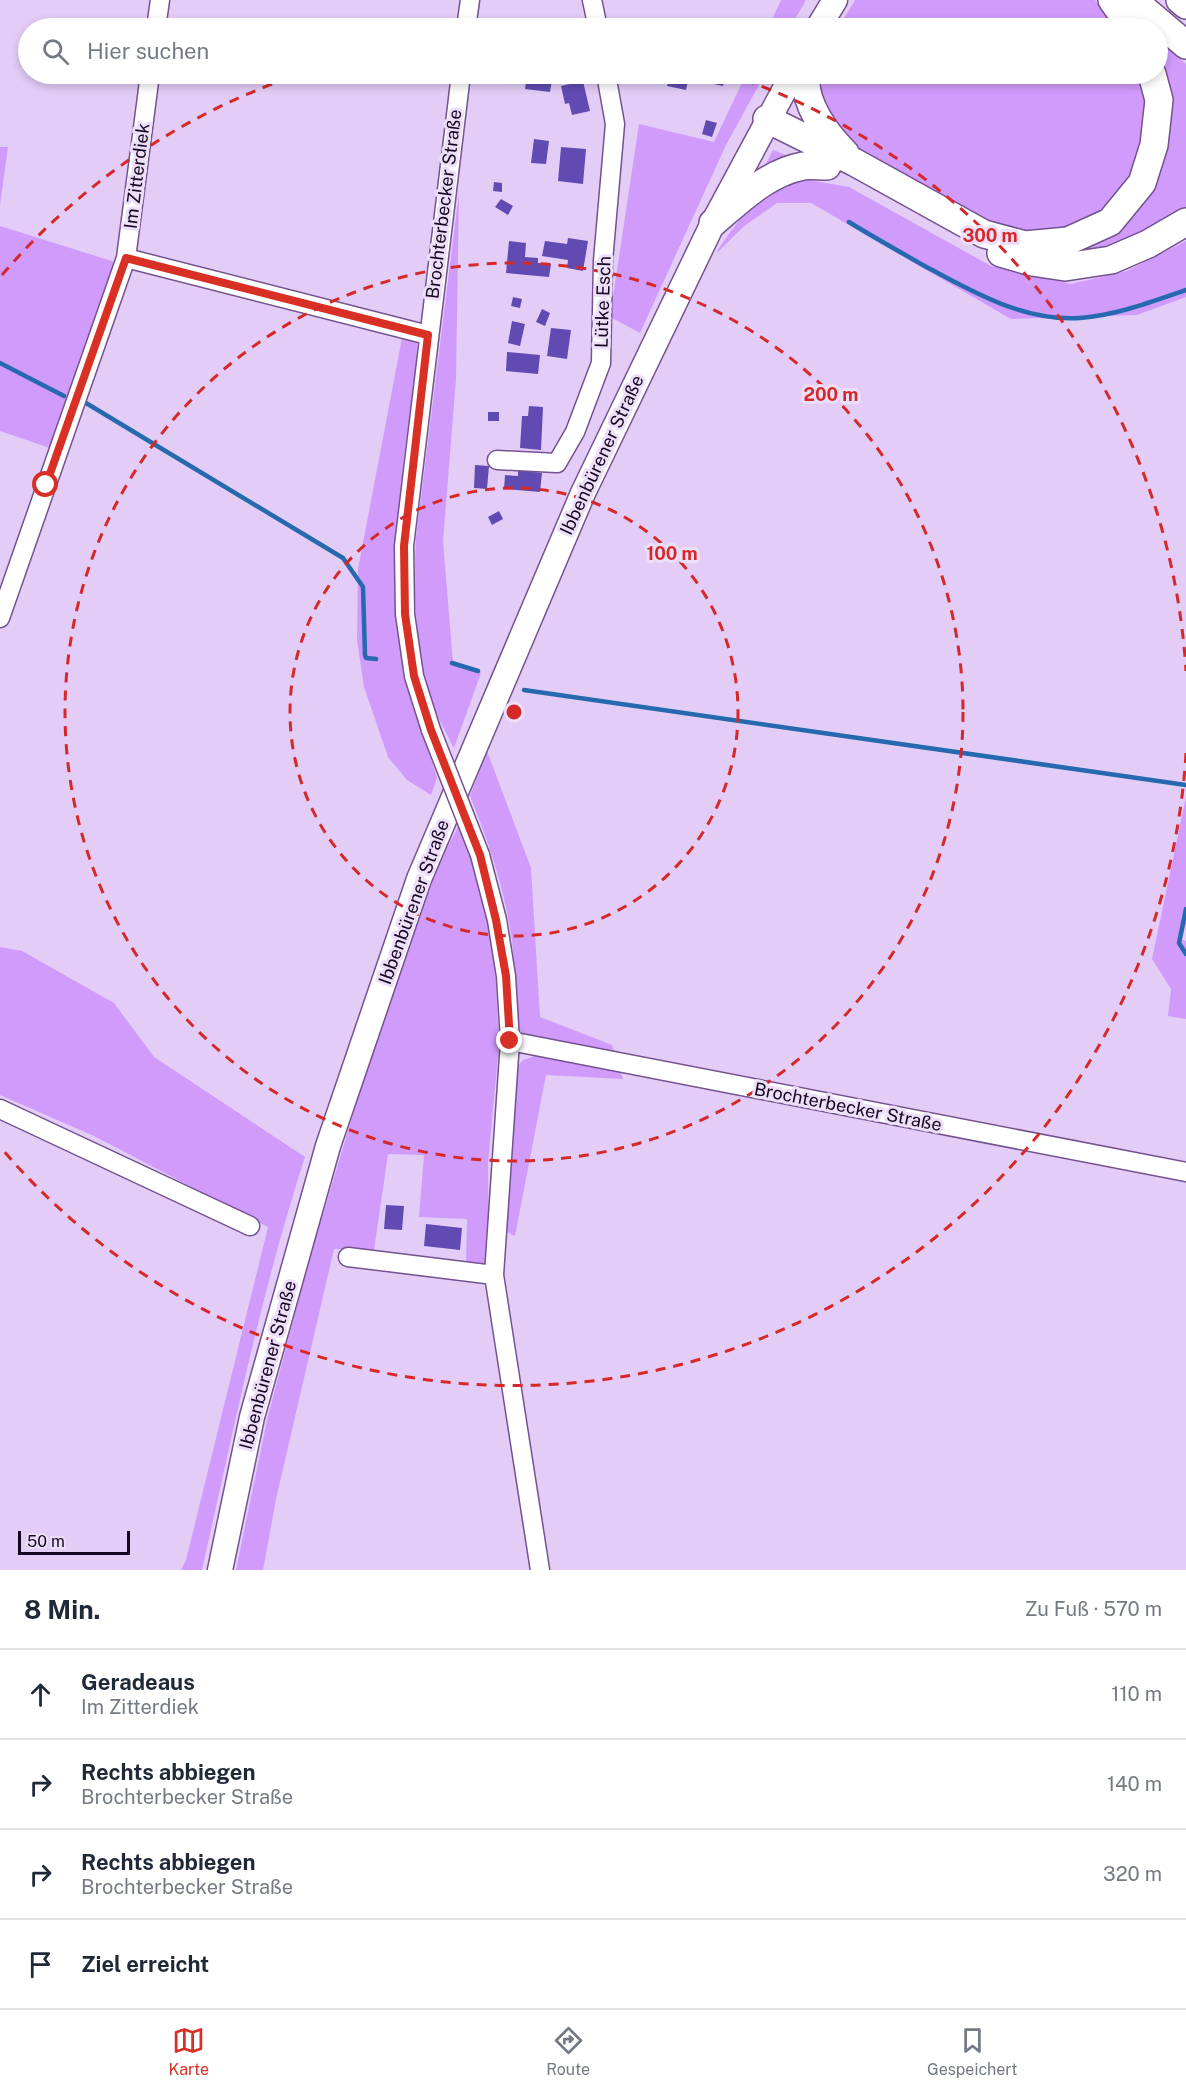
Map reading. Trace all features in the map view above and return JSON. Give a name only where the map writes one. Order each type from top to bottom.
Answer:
[{"type":"highway","points":[[1112,0],[1125,18]]},
{"type":"highway","points":[[1133,0],[1154,18]]},
{"type":"highway","points":[[1180,0],[1186,4]]},
{"type":"highway","points":[[1168,30],[1186,45]]},
{"type":"highway","points":[[805,84],[815,113],[830,138],[854,162]]},
{"type":"highway","points":[[763,127],[854,162],[984,234],[1025,245],[1068,241],[1110,222],[1142,183],[1154,145],[1159,100],[1155,84]]},
{"type":"highway","points":[[763,127],[826,166],[857,176],[966,237],[998,252],[1032,262],[1065,267],[1111,260],[1148,244],[1186,222]]},
{"type":"highway","points":[[713,223],[760,184],[779,174],[803,166],[826,166]]},
{"type":"main road","points":[[825,18],[835,0]]},
{"type":"main road","name":"Ibbenbürener Straße","points":[[220,1570],[252,1417],[328,1146],[419,879],[582,493],[713,223],[787,84]]},
{"type":"street","points":[[157,18],[160,0]]},
{"type":"street","points":[[467,18],[470,0]]},
{"type":"street","points":[[591,0],[596,18]]},
{"type":"street","name":"Im Zitterdiek","points":[[0,618],[126,258],[149,84]]},
{"type":"street","name":"Brochterbecker Straße","points":[[460,84],[404,546],[405,614],[414,676],[431,730],[480,855],[496,920],[506,976],[510,1041],[494,1275],[540,1570]]},
{"type":"street","name":"Lütke Esch","points":[[497,460],[556,463],[575,432],[601,363],[603,261],[615,124],[608,84]]},
{"type":"street","points":[[126,258],[428,335]]},
{"type":"street","name":"Brochterbecker Straße","points":[[510,1041],[1186,1172]]},
{"type":"street","points":[[0,1109],[250,1226]]},
{"type":"street","points":[[348,1257],[494,1275]]},
{"type":"shaded area","points":[[781,0],[806,0],[796,18],[773,18]]},
{"type":"shaded area","points":[[855,0],[1095,0],[1111,18],[844,18]]},
{"type":"shaded area","points":[[1168,49],[1186,64],[1186,215],[1095,258],[1003,246],[1126,214],[1160,84],[1168,84]]},
{"type":"shaded area","points":[[741,84],[760,84],[726,145],[640,333],[610,317],[639,124],[714,142]]},
{"type":"shaded area","points":[[821,84],[1144,84],[1148,116],[1132,178],[1110,206],[1086,223],[1038,234],[1001,228],[865,155],[839,130],[822,100]]},
{"type":"shaded area","points":[[0,147],[8,147],[0,205]]},
{"type":"shaded area","points":[[773,150],[793,158],[760,175]]},
{"type":"shaded area","points":[[808,180],[849,187],[991,266],[1071,284],[1127,271],[1186,241],[1186,297],[1137,315],[1011,319],[811,203],[777,203],[743,227],[717,251],[729,233],[770,188],[782,182]]},
{"type":"shaded area","points":[[459,192],[456,379],[443,541],[453,663],[481,673],[454,748],[434,708],[424,675],[416,616],[415,577],[416,538]]},
{"type":"shaded area","points":[[0,226],[115,262],[50,448],[0,431]]},
{"type":"shaded area","points":[[402,338],[417,343],[394,566],[395,594],[407,681],[437,778],[431,795],[407,780],[388,757],[364,687],[357,640],[358,569]]},
{"type":"shaded area","points":[[487,751],[531,868],[540,1017],[612,1045],[615,1054],[522,1037],[516,1001],[512,941],[505,903],[490,849],[470,796]]},
{"type":"shaded area","points":[[1186,797],[1186,922],[1182,940],[1186,941],[1186,1019],[1168,1016],[1171,989],[1152,959]]},
{"type":"shaded area","points":[[459,825],[472,857],[487,908],[494,946],[499,1045],[488,1162],[489,1266],[466,1264],[467,1219],[419,1217],[424,1155],[388,1154],[374,1250],[334,1249],[276,1499],[263,1570],[236,1570],[267,1420],[309,1260],[358,1098],[428,882]]},
{"type":"shaded area","points":[[0,947],[22,951],[114,1003],[154,1057],[305,1157],[261,1311],[202,1570],[181,1570],[186,1560],[268,1227],[94,1136],[0,1095]]},
{"type":"shaded area","points":[[538,1055],[619,1068],[623,1079],[546,1075],[515,1236],[505,1231],[517,1067],[523,1060]]},
{"type":"building","points":[[526,84],[551,84],[550,92],[525,89]]},
{"type":"building","points":[[584,84],[590,111],[572,115],[569,103],[565,104],[561,86]]},
{"type":"building","points":[[668,84],[687,84],[686,90],[667,86]]},
{"type":"building","points":[[706,120],[717,123],[712,137],[702,134]]},
{"type":"building","points":[[534,139],[549,141],[546,164],[531,163]]},
{"type":"building","points":[[561,147],[586,149],[583,184],[558,181]]},
{"type":"building","points":[[494,182],[502,183],[502,192],[493,191]]},
{"type":"building","points":[[501,199],[513,206],[508,215],[495,207]]},
{"type":"building","points":[[568,238],[588,241],[583,271],[567,268],[568,260],[542,256],[545,241],[567,244]]},
{"type":"building","points":[[509,241],[526,243],[525,257],[538,258],[538,263],[551,264],[549,277],[506,273]]},
{"type":"building","points":[[513,297],[522,299],[520,308],[511,306]]},
{"type":"building","points":[[542,309],[550,313],[545,326],[536,322]]},
{"type":"building","points":[[512,321],[525,324],[520,346],[508,343]]},
{"type":"building","points":[[551,328],[571,330],[567,359],[547,356]]},
{"type":"building","points":[[507,352],[540,355],[538,374],[506,371]]},
{"type":"building","points":[[529,406],[543,407],[541,450],[520,448],[522,416],[528,416]]},
{"type":"building","points":[[488,412],[499,412],[499,421],[488,421]]},
{"type":"building","points":[[475,465],[489,466],[487,489],[474,488]]},
{"type":"building","points":[[518,470],[542,473],[540,492],[504,489],[505,475],[518,476]]},
{"type":"building","points":[[499,511],[503,519],[492,525],[488,517]]},
{"type":"building","points":[[386,1205],[404,1206],[402,1230],[384,1229]]},
{"type":"building","points":[[426,1224],[462,1228],[460,1250],[424,1246]]},
{"type":"waterway","points":[[849,222],[977,294],[1017,310],[1038,315],[1080,318],[1107,314],[1186,290]]},
{"type":"waterway","points":[[0,363],[64,396]]},
{"type":"waterway","points":[[86,403],[343,558],[363,587],[365,655],[366,658],[376,659]]},
{"type":"waterway","points":[[452,663],[478,671]]},
{"type":"waterway","points":[[524,690],[1186,785]]},
{"type":"waterway","points":[[1186,909],[1179,943],[1186,954]]},
{"type":"route","points":[[46,485],[126,258],[428,335],[404,546],[405,614],[414,676],[431,730],[480,855],[496,920],[506,976],[510,1041]]}]
